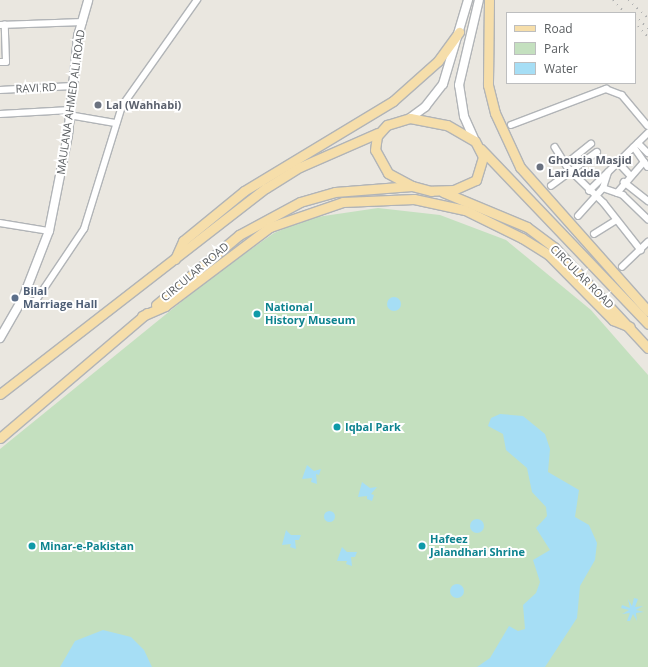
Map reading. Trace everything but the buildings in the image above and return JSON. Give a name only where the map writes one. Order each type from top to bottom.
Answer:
[{"type":"main road","points":[[489,0],[488,85],[494,113],[520,167],[648,311]]},
{"type":"main road","points":[[175,260],[183,241],[244,191],[375,114],[403,94],[438,61],[459,32]]},
{"type":"main road","points":[[410,118],[442,123],[478,145],[482,163],[476,180],[460,188],[440,192],[412,186],[394,178],[380,162],[375,150],[378,133],[394,122],[410,118]]},
{"type":"main road","name":"CIRCULAR ROAD","points":[[0,394],[285,175],[378,133]]},
{"type":"main road","name":"CIRCULAR ROAD","points":[[478,145],[648,324]]},
{"type":"main road","name":"CIRCULAR ROAD","points":[[0,438],[11,427],[239,235],[300,202],[335,192],[412,186]]},
{"type":"main road","name":"CIRCULAR ROAD","points":[[440,192],[527,227],[578,270],[648,348]]},
{"type":"main road","points":[[142,316],[164,306],[270,227],[343,202],[414,199],[465,210],[522,238],[548,254],[613,320],[630,327]]},
{"type":"main road","name":"CIRCULAR ROAD","points":[[0,432],[11,427]]},
{"type":"street","name":"MAULANA AHMED ALI ROAD","points":[[0,338],[23,298],[49,231],[70,112],[72,86],[88,0]]},
{"type":"street","points":[[23,298],[35,302],[84,229],[122,106],[146,69],[197,0]]},
{"type":"street","points":[[410,118],[425,107],[443,84],[468,0]]},
{"type":"street","points":[[478,145],[464,116],[459,85],[479,0]]},
{"type":"street","points":[[0,62],[6,62],[2,25],[83,22]]},
{"type":"street","name":"RAVI RD","points":[[0,90],[72,86]]},
{"type":"street","points":[[511,125],[606,89],[622,95],[648,126]]},
{"type":"street","points":[[0,114],[70,112],[116,123]]},
{"type":"street","points":[[588,191],[648,133]]},
{"type":"street","points":[[566,164],[591,144]]},
{"type":"street","points":[[636,145],[648,153]]},
{"type":"street","points":[[617,193],[624,182],[646,164],[636,145]]},
{"type":"street","points":[[555,147],[572,172],[641,250]]},
{"type":"street","points":[[551,186],[572,172],[597,152]]},
{"type":"street","points":[[618,162],[631,176]]},
{"type":"street","points":[[578,216],[602,188],[608,173]]},
{"type":"street","points":[[624,182],[648,201]]},
{"type":"street","points":[[602,188],[617,193],[648,219]]},
{"type":"street","points":[[594,234],[616,220]]},
{"type":"street","points":[[0,222],[49,231]]},
{"type":"street","points":[[622,267],[648,242]]},
{"type":"green space","name":"Iqbal Park","points":[[378,208],[440,215],[506,240],[591,310],[648,375],[648,667],[0,667],[0,449],[213,276],[274,233],[310,218]]},
{"type":"water","points":[[391,297],[397,297],[401,301],[401,307],[397,311],[391,311],[387,307],[387,301]]},
{"type":"water","points":[[500,414],[523,416],[545,434],[550,449],[548,472],[579,490],[575,517],[589,525],[597,543],[595,560],[580,586],[577,618],[545,667],[477,667],[490,658],[509,626],[518,631],[525,629],[523,605],[536,593],[540,582],[533,560],[550,550],[536,528],[547,516],[546,507],[532,492],[527,468],[506,450],[503,434],[488,426],[491,418]]},
{"type":"water","points":[[307,465],[314,471],[321,469],[319,475],[316,474],[317,484],[311,482],[312,478],[302,479]]},
{"type":"water","points":[[362,482],[370,488],[377,487],[371,494],[374,495],[372,501],[367,499],[367,496],[358,497]]},
{"type":"water","points":[[329,510],[333,512],[335,516],[333,520],[329,522],[325,520],[323,516],[325,512]]},
{"type":"water","points":[[477,519],[482,521],[484,526],[482,531],[477,533],[472,531],[470,526],[472,521]]},
{"type":"water","points":[[286,530],[291,535],[301,535],[299,540],[295,540],[296,549],[290,547],[291,544],[282,545]]},
{"type":"water","points":[[342,547],[347,552],[357,552],[355,557],[351,557],[352,566],[346,564],[347,561],[337,561]]},
{"type":"water","points":[[457,584],[462,586],[464,591],[462,596],[457,598],[452,596],[450,591],[452,586]]},
{"type":"water","points":[[634,598],[638,599],[635,607],[643,606],[636,610],[644,612],[636,613],[637,621],[633,614],[630,621],[627,621],[630,613],[622,614],[629,610],[621,608],[622,605],[630,608],[628,599],[632,606]]},
{"type":"water","points":[[103,630],[131,637],[144,650],[152,667],[60,667],[75,641]]},
{"type":"railway","points":[[613,0],[624,12]]},
{"type":"railway","points":[[628,0],[648,18]]},
{"type":"railway","points":[[636,16],[648,29]]},
{"type":"railway","points":[[638,26],[648,37]]},
{"type":"place","name":"Lal (Wahhabi)","points":[[98,105]]},
{"type":"place","name":"Ghousia Masjid Lari Adda","points":[[540,167]]},
{"type":"place","name":"Bilal Marriage Hall","points":[[15,298]]},
{"type":"place","name":"National History Museum","points":[[257,314]]},
{"type":"place","name":"Iqbal Park","points":[[337,427]]},
{"type":"place","name":"Minar-e-Pakistan","points":[[32,546]]},
{"type":"place","name":"Hafeez Jalandhari Shrine","points":[[422,546]]}]
